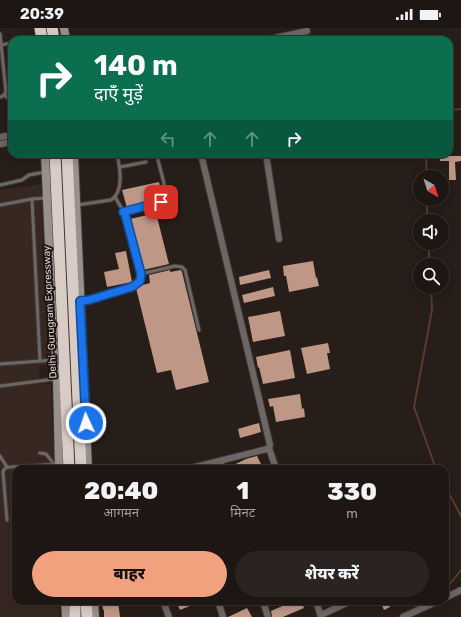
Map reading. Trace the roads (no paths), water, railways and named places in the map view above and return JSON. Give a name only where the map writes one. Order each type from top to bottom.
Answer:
[{"type":"highway","name":"Delhi-Gurugram Expressway","points":[[55,158],[60,465]]},
{"type":"highway","points":[[67,158],[81,465]]},
{"type":"highway","points":[[75,605],[76,617]]},
{"type":"highway","points":[[86,605],[87,617]]},
{"type":"main road","points":[[45,158],[54,360],[57,379],[60,465]]},
{"type":"main road","points":[[74,158],[88,465]]},
{"type":"main road","points":[[65,605],[66,617]]},
{"type":"main road","points":[[94,605],[95,617]]},
{"type":"street","points":[[284,36],[307,31]]},
{"type":"street","points":[[202,158],[270,445],[269,448],[275,465]]},
{"type":"street","points":[[267,158],[279,239]]},
{"type":"street","points":[[204,465],[269,448]]},
{"type":"street","points":[[220,461],[222,465]]},
{"type":"street","points":[[449,596],[461,590]]},
{"type":"street","points":[[164,605],[168,617]]},
{"type":"street","points":[[219,605],[223,617]]},
{"type":"street","points":[[264,605],[268,617]]},
{"type":"street","points":[[317,605],[321,616],[343,605]]},
{"type":"street","points":[[403,617],[429,605]]},
{"type":"lane","points":[[0,36],[5,94],[8,98]]},
{"type":"lane","points":[[1,45],[8,44]]},
{"type":"lane","points":[[0,97],[5,94]]},
{"type":"lane","points":[[77,205],[111,200],[115,197],[120,179],[118,158]]},
{"type":"lane","points":[[123,212],[165,201],[167,195],[158,160]]},
{"type":"lane","points":[[120,168],[146,162]]},
{"type":"lane","points":[[0,185],[22,180],[29,175],[45,172]]},
{"type":"lane","points":[[80,301],[89,300],[132,287],[140,281],[141,274],[125,214],[115,197]]},
{"type":"lane","points":[[0,205],[46,198]]},
{"type":"lane","points":[[32,199],[40,361]]},
{"type":"lane","points":[[141,274],[174,266],[182,267],[185,270],[199,330]]},
{"type":"lane","points":[[0,364],[54,360]]},
{"type":"lane","points":[[0,386],[57,379]]},
{"type":"lane","points":[[40,453],[46,454],[58,465]]},
{"type":"lane","points":[[0,456],[7,467]]},
{"type":"lane","points":[[7,520],[3,472],[7,467],[12,467]]},
{"type":"waterway","points":[[453,110],[461,109]]},
{"type":"waterway","points":[[426,158],[427,170]]},
{"type":"waterway","points":[[427,206],[427,214]]},
{"type":"waterway","points":[[429,250],[429,258]]},
{"type":"waterway","points":[[431,294],[432,310],[414,407],[435,465]]},
{"type":"waterway","points":[[449,494],[461,516]]},
{"type":"waterway","points":[[449,585],[461,570]]},
{"type":"waterway","points":[[408,612],[421,605]]}]
